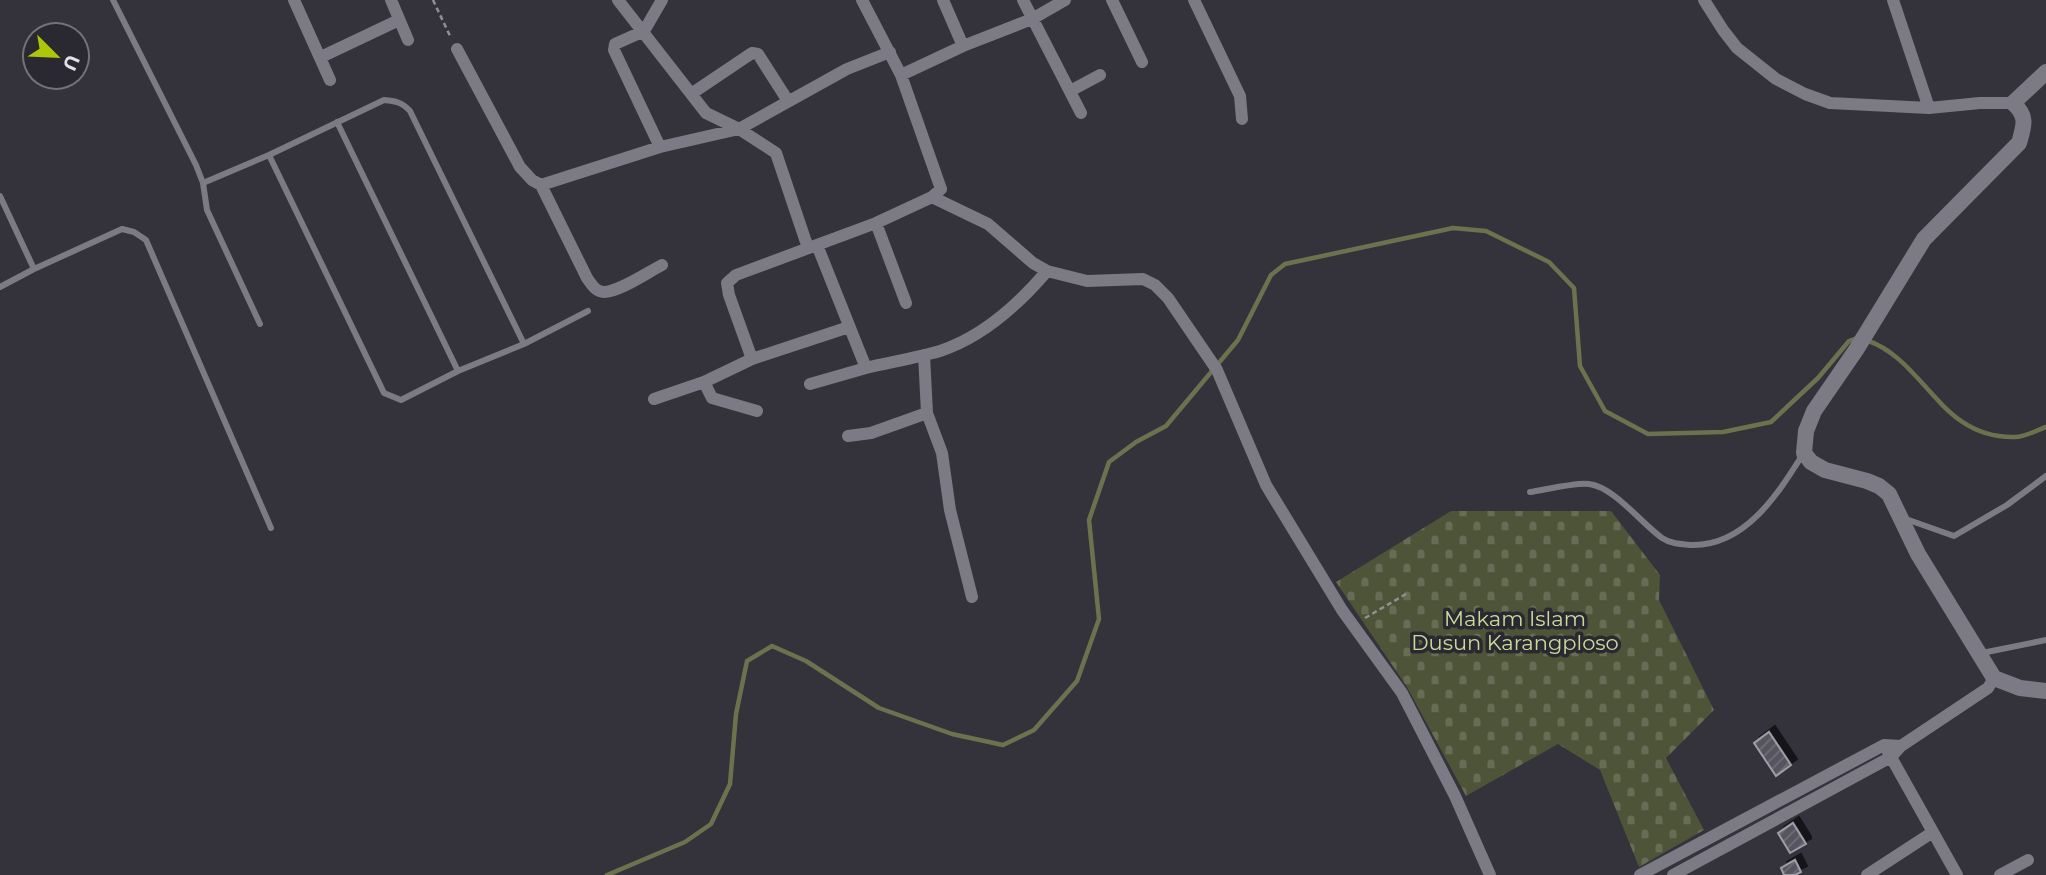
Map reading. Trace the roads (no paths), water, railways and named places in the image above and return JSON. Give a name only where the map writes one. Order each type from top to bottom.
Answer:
[{"type":"street","points":[[294,0],[330,80]]},
{"type":"street","points":[[391,0],[408,40]]},
{"type":"street","points":[[618,0],[646,28],[706,113],[743,127],[776,153],[813,247],[866,368]]},
{"type":"street","points":[[660,147],[614,50],[615,44],[646,28],[662,0]]},
{"type":"street","points":[[862,0],[901,75],[937,189],[988,224],[1033,263],[1047,271],[1087,281],[1136,278],[1149,281],[1168,298],[1217,370],[1266,485],[1353,625],[1402,693],[1455,796],[1490,875]]},
{"type":"street","points":[[943,0],[963,46]]},
{"type":"street","points":[[1023,0],[1081,113]]},
{"type":"street","points":[[901,75],[963,46],[1032,19],[1065,0]]},
{"type":"street","points":[[1112,0],[1142,62]]},
{"type":"street","points":[[1194,0],[1240,96],[1242,119]]},
{"type":"street","points":[[1704,0],[1737,48],[1776,79],[1830,103],[1929,108],[2013,103],[2022,110],[2025,121],[2019,143],[1924,239],[1856,350],[1814,411],[1806,431],[1804,453],[1811,462],[1825,470],[1879,486],[1889,494],[1918,554],[1994,678],[2020,688],[2046,691]]},
{"type":"street","points":[[1893,0],[1929,108]]},
{"type":"street","points":[[321,57],[398,20]]},
{"type":"street","points":[[457,50],[520,167],[541,185],[587,278],[596,290],[604,292],[614,289],[662,265]]},
{"type":"street","points":[[541,185],[660,147],[743,127],[847,69],[890,52]]},
{"type":"street","points":[[693,91],[752,53],[758,54],[788,101]]},
{"type":"street","points":[[2013,103],[2046,72]]},
{"type":"street","points":[[1070,91],[1100,75]]},
{"type":"street","points":[[752,359],[727,283],[736,275],[876,223],[937,189]]},
{"type":"street","points":[[876,223],[906,303]]},
{"type":"street","points":[[810,384],[958,344],[998,321],[1028,294],[1047,271]]},
{"type":"street","points":[[654,400],[704,382],[752,359],[849,327]]},
{"type":"street","points":[[924,355],[927,413],[942,453],[950,510],[972,597]]},
{"type":"street","points":[[704,382],[712,398],[758,411]]},
{"type":"street","points":[[848,436],[870,433],[927,413]]},
{"type":"street","points":[[1673,875],[1891,757],[1901,747],[1974,699],[1988,688],[1994,678]]},
{"type":"street","points":[[1640,875],[1884,745],[1901,747]]},
{"type":"street","points":[[1884,745],[1957,875]]},
{"type":"street","points":[[1867,875],[1933,832]]},
{"type":"street","points":[[2000,875],[2028,860]]},
{"type":"street","points":[[1696,863],[1704,875]]},
{"type":"lane","points":[[113,0],[203,183],[207,210],[260,324]]},
{"type":"lane","points":[[203,183],[270,155],[384,100],[400,102],[410,111],[524,344]]},
{"type":"lane","points":[[337,122],[458,371]]},
{"type":"lane","points":[[270,155],[384,393],[401,400],[458,371],[524,344],[588,311]]},
{"type":"lane","points":[[0,196],[34,269]]},
{"type":"lane","points":[[0,288],[34,269],[122,229],[134,232],[146,240],[271,528]]},
{"type":"lane","points":[[1530,492],[1589,484],[1607,492],[1663,539],[1675,544],[1705,545],[1741,531],[1772,500],[1804,453]]},
{"type":"lane","points":[[1902,517],[1954,536],[2007,505],[2046,476]]},
{"type":"lane","points":[[1980,653],[2046,640]]},
{"type":"waterway","points":[[607,875],[685,842],[711,824],[730,784],[736,714],[747,661],[772,646],[806,661],[879,708],[952,734],[1003,745],[1034,730],[1077,681],[1099,619],[1089,520],[1109,462],[1136,442],[1166,426],[1238,340],[1271,275],[1285,264],[1453,228],[1486,231],[1549,262],[1574,288],[1580,366],[1605,411],[1648,434],[1723,432],[1771,422],[1818,378],[1849,341],[1857,338]]},
{"type":"waterway","points":[[1866,340],[1887,350],[1904,364],[1934,397],[1968,426],[1989,434],[2015,437],[2046,427]]},
{"type":"park label","name":"Makam Islam Dusun Karangploso","points":[[1515,631]]}]
